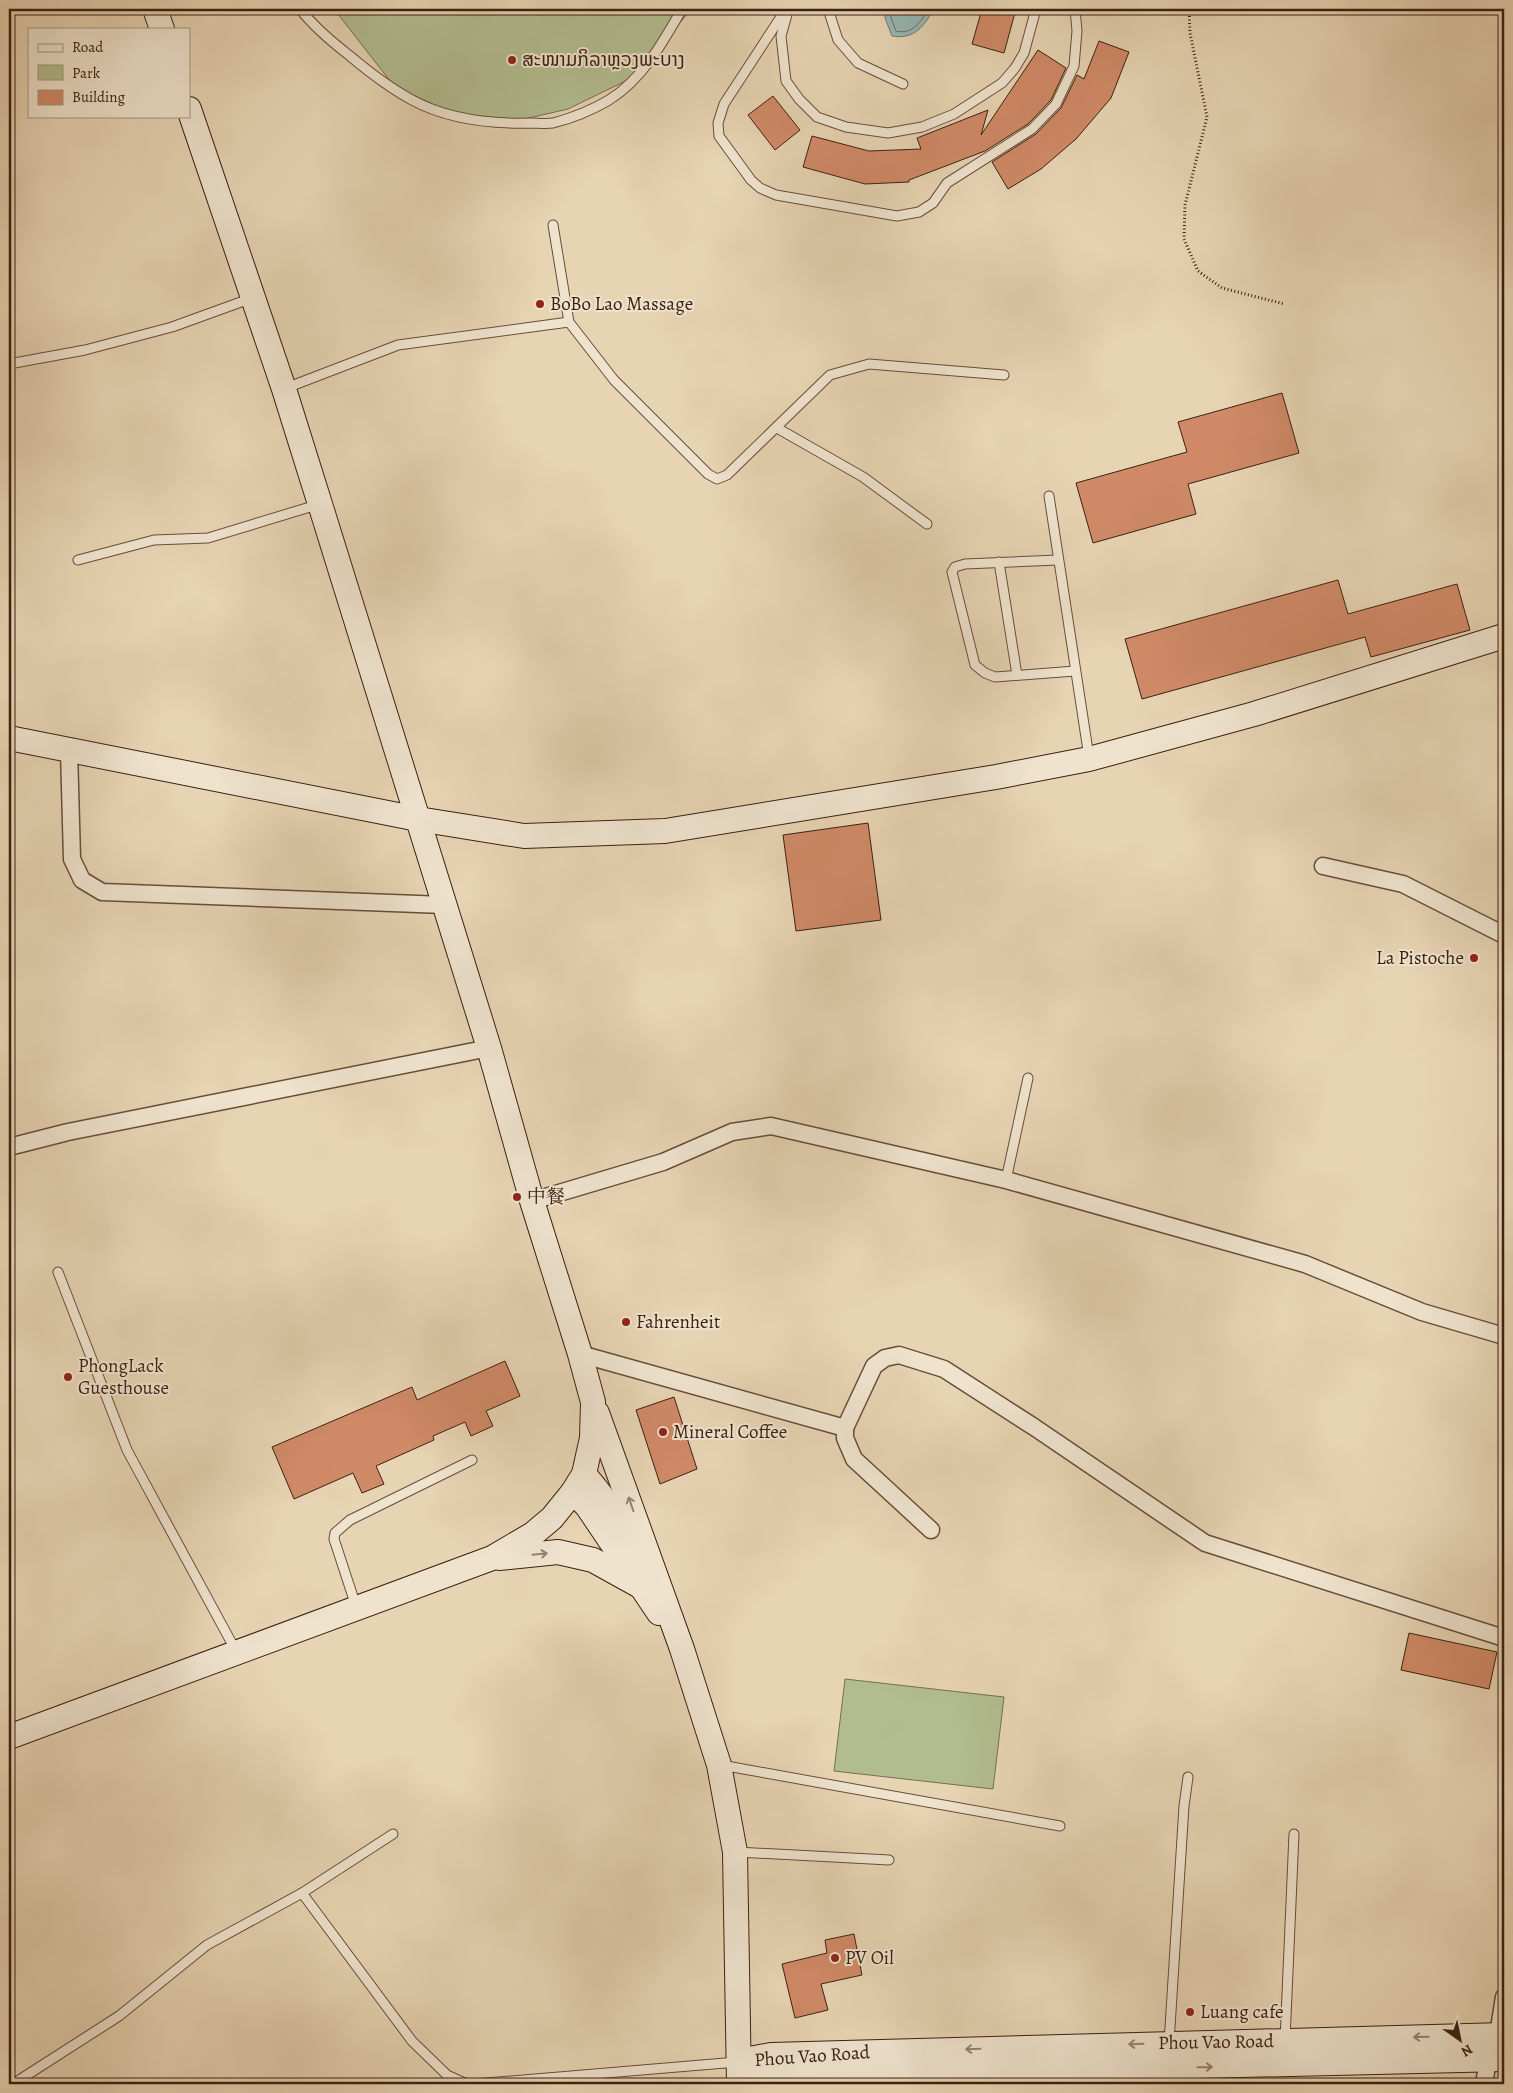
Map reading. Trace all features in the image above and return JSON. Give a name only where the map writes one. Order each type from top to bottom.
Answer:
[{"type":"street","points":[[155,9],[162,28]]},
{"type":"street","points":[[190,112],[284,389],[320,504],[489,1048],[532,1201],[593,1402],[682,1649],[719,1765],[735,1852],[739,2073]]},
{"type":"street","points":[[9,738],[418,819],[524,836],[665,831],[1089,760],[1254,714],[1504,636]]},
{"type":"street","points":[[69,750],[72,859],[82,880],[102,892],[444,905]]},
{"type":"street","points":[[1323,866],[1403,884],[1504,935]]},
{"type":"street","points":[[9,1147],[68,1132],[489,1048]]},
{"type":"street","points":[[532,1201],[663,1162],[732,1132],[771,1126],[1006,1180],[1306,1264],[1422,1312],[1504,1336]]},
{"type":"street","points":[[580,1354],[845,1428]]},
{"type":"street","points":[[931,1530],[854,1458],[845,1438],[845,1428],[874,1366],[885,1358],[899,1355],[944,1369],[1034,1427],[1205,1543],[1504,1638]]},
{"type":"street","points":[[11,1732],[492,1558],[533,1534],[552,1518],[579,1483],[592,1438],[593,1402]]},
{"type":"street","points":[[579,1483],[587,1506],[644,1588],[682,1649]]},
{"type":"street","points":[[579,1483],[603,1495],[624,1527],[682,1649]]},
{"type":"street","points":[[492,1558],[558,1552],[593,1560],[644,1588]]},
{"type":"street","points":[[1484,2084],[1496,2059],[1501,2035],[1504,1996]]},
{"type":"street","name":"Phou Vao Road","points":[[739,2073],[771,2055],[1501,2035]]},
{"type":"street","name":"Phou Vao Road","points":[[739,2073],[764,2076],[1496,2059]]},
{"type":"lane","points":[[300,9],[328,38],[348,55],[412,100],[452,115],[514,124],[551,123],[582,114],[610,99],[638,76],[661,46],[682,9]]},
{"type":"lane","points":[[787,9],[781,36],[786,81],[799,99],[817,117],[846,127],[888,132],[922,127],[954,114],[1002,83],[1015,68],[1024,53],[1036,9]]},
{"type":"lane","points":[[787,9],[724,104],[718,124],[719,136],[751,180],[760,188],[776,195],[897,216],[919,212],[933,204],[947,183],[1032,129],[1056,104],[1074,66],[1077,31],[1075,9]]},
{"type":"lane","points":[[828,9],[838,40],[858,63],[903,84]]},
{"type":"lane","points":[[554,225],[569,322],[614,380],[708,474],[717,479],[727,475],[830,375],[869,364],[1004,375]]},
{"type":"lane","points":[[9,364],[95,348],[172,326],[252,298]]},
{"type":"lane","points":[[284,389],[398,345],[569,322]]},
{"type":"lane","points":[[777,428],[863,477],[927,524]]},
{"type":"lane","points":[[1049,496],[1089,760]]},
{"type":"lane","points":[[78,560],[154,540],[208,538],[320,504]]},
{"type":"lane","points":[[1058,560],[965,564],[955,567],[952,572],[975,665],[985,673],[995,676],[1075,671]]},
{"type":"lane","points":[[999,562],[1017,675]]},
{"type":"lane","points":[[1006,1180],[1028,1078]]},
{"type":"lane","points":[[58,1272],[127,1450],[236,1652]]},
{"type":"lane","points":[[357,1608],[334,1539],[335,1532],[350,1520],[472,1460]]},
{"type":"lane","points":[[719,1765],[1060,1826]]},
{"type":"lane","points":[[1169,2043],[1184,1806],[1188,1777]]},
{"type":"lane","points":[[13,2084],[118,2016],[207,1945],[302,1893],[393,1834]]},
{"type":"lane","points":[[1285,2041],[1294,1834]]},
{"type":"lane","points":[[735,1852],[889,1860]]},
{"type":"lane","points":[[302,1893],[412,2041],[447,2075],[467,2084]]},
{"type":"lane","points":[[474,2084],[739,2073]]},
{"type":"path","points":[[1189,9],[1190,33],[1207,117],[1185,205],[1184,239],[1198,271],[1222,288],[1284,304]]},
{"type":"green space","name":"ສະໜາມກິລາຫຼວງພະບາງ","points":[[334,9],[691,9],[638,75],[568,109],[516,121],[454,114],[394,86]]},
{"type":"green space","points":[[845,1679],[1004,1697],[993,1789],[834,1771]]},
{"type":"water","points":[[886,9],[933,9],[918,30],[913,34],[900,37],[892,36],[885,18]]},
{"type":"building","points":[[982,9],[1016,9],[1004,53],[972,44]]},
{"type":"building","points":[[1099,41],[1129,52],[1111,98],[1076,139],[1041,169],[1008,189],[992,162],[1036,134],[1061,108],[1077,75],[1084,79]]},
{"type":"building","points":[[1038,50],[1066,68],[1051,100],[1028,124],[985,151],[909,180],[909,182],[865,184],[803,167],[812,136],[869,151],[921,149],[917,138],[988,110],[981,135]]},
{"type":"building","points":[[773,96],[800,130],[775,150],[748,115]]},
{"type":"building","points":[[1282,393],[1299,453],[1188,484],[1196,514],[1093,543],[1076,483],[1187,452],[1178,422]]},
{"type":"building","points":[[1338,580],[1348,614],[1457,584],[1470,630],[1371,657],[1365,637],[1142,699],[1125,639]]},
{"type":"building","points":[[868,823],[881,920],[796,931],[783,835]]},
{"type":"building","points":[[505,1361],[520,1396],[486,1411],[493,1426],[471,1436],[465,1422],[433,1436],[434,1440],[376,1466],[384,1484],[362,1493],[353,1473],[294,1499],[272,1447],[412,1387],[417,1400]]},
{"type":"building","points":[[674,1397],[697,1469],[660,1484],[636,1410]]},
{"type":"building","points":[[1409,1633],[1497,1652],[1489,1689],[1401,1670]]},
{"type":"building","points":[[854,1934],[862,1975],[821,1984],[828,2010],[795,2018],[782,1964],[827,1953],[825,1940]]},
{"type":"place","name":"ສະໜາມກິລາຫຼວງພະບາງ","points":[[512,60]]},
{"type":"place","name":"BoBo Lao Massage","points":[[540,304]]},
{"type":"place","name":"La Pistoche","points":[[1474,958]]},
{"type":"place","name":"中餐","points":[[517,1197]]},
{"type":"place","name":"Fahrenheit","points":[[626,1322]]},
{"type":"place","name":"PhongLack Guesthouse","points":[[68,1377]]},
{"type":"place","name":"Mineral Coffee","points":[[663,1432]]},
{"type":"place","name":"PV Oil","points":[[835,1958]]},
{"type":"place","name":"Luang cafe","points":[[1190,2012]]}]
